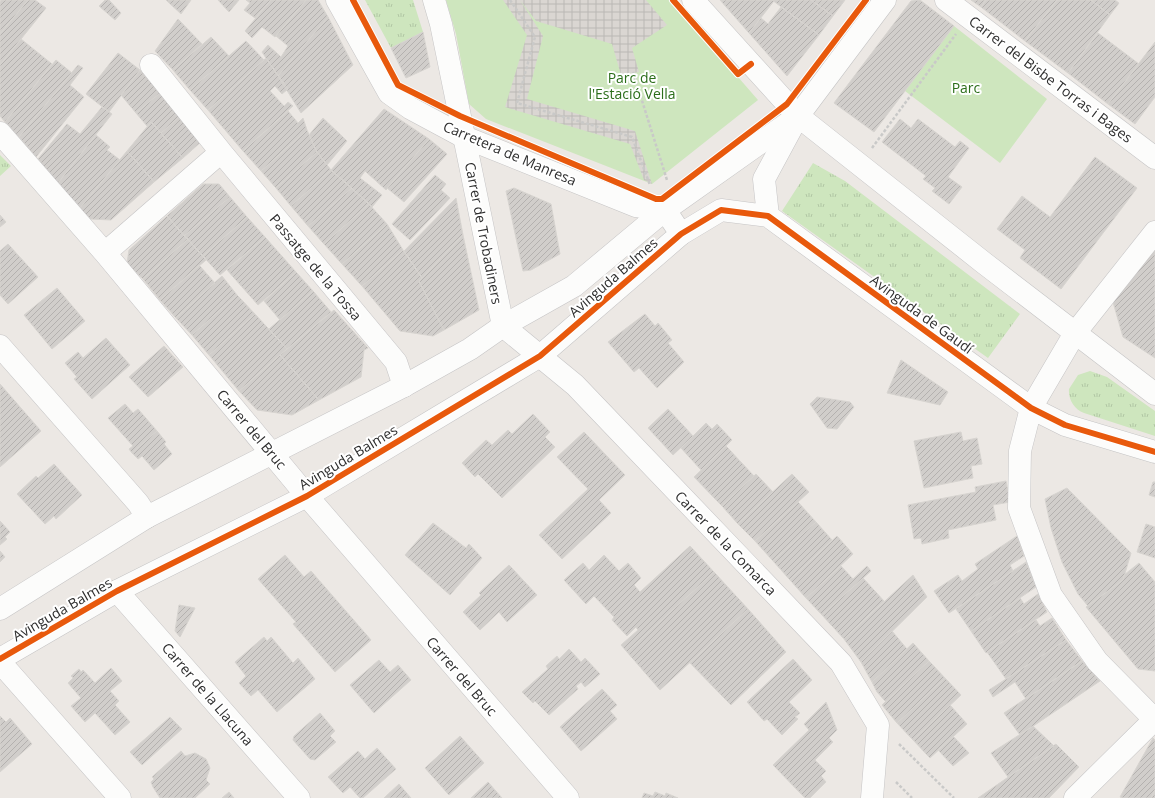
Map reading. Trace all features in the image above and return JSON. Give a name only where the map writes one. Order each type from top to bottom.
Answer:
[{"type":"street","name":"Carretera de Manresa","points":[[337,0],[389,93],[410,108],[464,137],[636,206],[665,210]]},
{"type":"street","name":"Carrer de Trobadiners","points":[[434,0],[441,24],[503,326]]},
{"type":"street","points":[[693,0],[798,116],[1155,394]]},
{"type":"street","name":"Avinguda Balmes","points":[[768,216],[764,179],[798,116],[885,0]]},
{"type":"street","name":"Carrer del Bisbe Torras i Bages","points":[[946,0],[1155,158]]},
{"type":"street","name":"Passatge de la Tossa","points":[[151,65],[221,152],[396,362],[404,386]]},
{"type":"street","name":"Avinguda Balmes","points":[[0,609],[147,517],[404,386],[470,349],[503,326],[574,286],[665,210],[798,116]]},
{"type":"street","name":"Carrer del Bruc","points":[[0,133],[105,253],[307,496],[568,798]]},
{"type":"street","points":[[105,253],[221,152]]},
{"type":"street","points":[[665,210],[681,234]]},
{"type":"street","name":"Avinguda de Gaudí","points":[[681,234],[721,210],[768,216],[1031,408],[1065,424],[1155,452]]},
{"type":"street","points":[[1075,798],[1155,720],[1097,662],[1050,594],[1019,508],[1020,451],[1031,408],[1075,333],[1155,232]]},
{"type":"street","name":"Avinguda Balmes","points":[[0,661],[117,591],[307,496],[540,356],[681,234]]},
{"type":"street","name":"Carrer de la Comarca","points":[[503,326],[575,385],[841,663],[878,725]]},
{"type":"street","points":[[0,346],[138,503],[147,517]]},
{"type":"street","name":"Carrer de la Llacuna","points":[[117,591],[299,798]]},
{"type":"street","points":[[0,661],[120,798]]},
{"type":"street","points":[[872,798],[878,725]]},
{"type":"path","points":[[510,0],[535,37],[517,103],[632,137],[652,191]]},
{"type":"path","points":[[872,148],[969,17]]},
{"type":"path","points":[[633,72],[667,180]]},
{"type":"path","points":[[878,725],[954,798]]},
{"type":"green space","points":[[365,0],[413,0],[423,32],[391,48]]},
{"type":"green space","name":"Parc de l'Estació Vella","points":[[446,0],[671,0],[758,100],[652,184],[486,119],[469,104],[456,34]]},
{"type":"green space","name":"Parc","points":[[954,26],[1047,99],[1000,163],[905,91]]},
{"type":"green space","points":[[0,155],[11,166],[0,176]]},
{"type":"green space","points":[[813,163],[845,181],[1020,314],[988,358],[782,211]]},
{"type":"green space","points":[[1090,371],[1107,377],[1155,411],[1155,436],[1084,413],[1077,409],[1072,403],[1069,389],[1078,375]]},
{"type":"shaded area","points":[[503,0],[520,0],[543,36],[527,99],[635,131],[652,184],[644,180],[630,144],[505,107],[527,35]]},
{"type":"shaded area","points":[[520,0],[646,0],[667,25],[632,48],[639,72],[621,75],[612,44],[536,21]]},
{"type":"building","points":[[1,0],[28,0],[0,34],[0,2]]},
{"type":"building","points":[[28,0],[35,0],[46,8],[0,65],[0,34]]},
{"type":"building","points":[[105,0],[109,0],[121,13],[115,20],[99,6]]},
{"type":"building","points":[[166,0],[191,0],[181,14]]},
{"type":"building","points":[[218,0],[239,0],[229,12]]},
{"type":"building","points":[[246,0],[271,0],[255,18],[244,10],[250,3]]},
{"type":"building","points":[[271,0],[306,0],[275,37],[262,27],[252,38],[245,31]]},
{"type":"building","points":[[306,0],[318,0],[328,17],[278,76],[262,52],[268,45],[281,57],[288,46],[276,36]]},
{"type":"building","points":[[720,0],[772,0],[774,1],[749,33]]},
{"type":"building","points":[[772,0],[811,0],[833,16],[819,35]]},
{"type":"building","points":[[811,0],[845,0],[833,16]]},
{"type":"building","points":[[920,0],[954,26],[874,132],[834,103],[911,1]]},
{"type":"building","points":[[971,0],[986,0],[981,7]]},
{"type":"building","points":[[986,0],[1057,0],[1025,41],[981,7]]},
{"type":"building","points":[[1057,0],[1091,0],[1110,15],[1068,73],[1025,41]]},
{"type":"building","points":[[1091,0],[1115,0],[1119,3],[1110,15]]},
{"type":"building","points":[[781,7],[819,35],[787,76],[749,33],[761,18],[768,24]]},
{"type":"building","points":[[328,17],[353,65],[301,113],[278,76]]},
{"type":"building","points":[[178,19],[202,44],[173,70],[155,51]]},
{"type":"building","points":[[423,32],[430,67],[406,78],[391,48]]},
{"type":"building","points":[[1098,33],[1139,64],[1108,104],[1068,73]]},
{"type":"building","points":[[211,37],[229,56],[190,90],[173,70]]},
{"type":"building","points":[[21,39],[52,64],[5,122],[0,116],[0,65]]},
{"type":"building","points":[[246,41],[264,60],[208,110],[190,90]]},
{"type":"building","points":[[1155,42],[1155,97],[1135,124],[1108,104]]},
{"type":"building","points":[[118,53],[140,70],[109,112],[86,94]]},
{"type":"building","points":[[266,58],[288,89],[282,94],[275,86],[270,91],[284,106],[288,102],[293,106],[243,151],[208,110]]},
{"type":"building","points":[[56,60],[72,73],[19,137],[5,122]]},
{"type":"building","points":[[78,65],[83,68],[70,85],[84,97],[36,157],[19,137]]},
{"type":"building","points":[[140,70],[160,93],[136,113],[121,95]]},
{"type":"building","points":[[160,93],[180,116],[161,133],[151,122],[147,126],[136,113]]},
{"type":"building","points":[[102,107],[112,114],[58,183],[38,159],[67,124],[80,134]]},
{"type":"building","points":[[384,109],[429,139],[386,190],[365,171],[360,178],[382,195],[372,207],[331,170]]},
{"type":"building","points":[[288,111],[298,123],[303,118],[307,130],[261,171],[243,151]]},
{"type":"building","points":[[180,116],[202,141],[183,158],[161,133]]},
{"type":"building","points":[[323,118],[347,141],[327,165],[317,152],[309,135]]},
{"type":"building","points":[[900,119],[911,128],[918,119],[955,147],[960,141],[969,148],[948,177],[962,187],[949,204],[932,191],[935,188],[923,179],[926,176],[882,142]]},
{"type":"building","points":[[151,122],[183,158],[154,182],[127,151]]},
{"type":"building","points":[[307,130],[317,152],[276,188],[261,171]]},
{"type":"building","points":[[96,135],[110,147],[107,150],[120,160],[80,208],[58,183]]},
{"type":"building","points":[[429,139],[447,154],[404,202],[387,188]]},
{"type":"building","points":[[127,151],[154,182],[111,220],[90,219],[80,208]]},
{"type":"building","points":[[317,152],[331,170],[291,206],[276,188]]},
{"type":"building","points":[[1095,157],[1137,188],[1061,289],[1020,258],[1025,250],[997,229],[1022,196],[1050,217]]},
{"type":"building","points":[[331,170],[352,188],[308,226],[291,206]]},
{"type":"building","points":[[435,175],[446,184],[441,190],[450,198],[410,240],[392,224]]},
{"type":"building","points":[[203,184],[219,184],[230,197],[184,236],[167,216]]},
{"type":"building","points":[[352,188],[369,204],[324,244],[308,226]]},
{"type":"building","points":[[514,188],[551,204],[560,254],[531,270],[523,271],[506,191]]},
{"type":"building","points":[[230,197],[247,217],[203,256],[184,236]]},
{"type":"building","points":[[456,198],[463,235],[422,278],[404,251]]},
{"type":"building","points":[[369,204],[387,224],[342,264],[324,244]]},
{"type":"building","points":[[0,215],[6,222],[0,227]]},
{"type":"building","points":[[167,216],[188,239],[143,279],[127,263],[129,250]]},
{"type":"building","points":[[247,217],[265,237],[220,275],[203,256]]},
{"type":"building","points":[[387,224],[403,250],[362,286],[342,264]]},
{"type":"building","points":[[463,235],[479,310],[444,330],[419,281]]},
{"type":"building","points":[[265,237],[296,272],[258,305],[227,270]]},
{"type":"building","points":[[188,239],[206,260],[160,300],[143,279]]},
{"type":"building","points":[[8,244],[38,277],[8,304],[0,295],[0,251]]},
{"type":"building","points":[[403,250],[422,278],[419,281],[444,330],[433,336],[400,331],[362,286]]},
{"type":"building","points":[[1155,250],[1155,358],[1123,337],[1113,302]]},
{"type":"building","points":[[199,265],[215,283],[176,318],[160,300]]},
{"type":"building","points":[[296,272],[313,291],[280,320],[264,301]]},
{"type":"building","points":[[222,276],[237,295],[192,335],[176,318]]},
{"type":"building","points":[[57,288],[85,321],[52,349],[24,315]]},
{"type":"building","points":[[313,291],[331,312],[287,349],[269,329]]},
{"type":"building","points":[[237,295],[255,314],[209,355],[192,335]]},
{"type":"building","points":[[334,310],[368,348],[364,350],[361,377],[319,400],[280,355]]},
{"type":"building","points":[[255,314],[287,349],[239,391],[209,355]]},
{"type":"building","points":[[645,314],[655,326],[658,323],[672,340],[668,343],[684,362],[657,388],[639,368],[634,372],[608,342]]},
{"type":"building","points":[[106,338],[130,365],[92,399],[74,379],[77,377],[65,363],[78,352],[83,358]]},
{"type":"building","points":[[164,346],[183,367],[148,397],[129,377]]},
{"type":"building","points":[[280,355],[319,400],[292,415],[257,410],[239,391]]},
{"type":"building","points":[[901,360],[948,392],[940,405],[887,393]]},
{"type":"building","points":[[0,384],[41,431],[0,467]]},
{"type":"building","points":[[817,397],[850,402],[854,407],[837,429],[827,428],[810,404]]},
{"type":"building","points":[[125,404],[133,413],[138,409],[157,431],[132,453],[129,449],[133,446],[108,418]]},
{"type":"building","points":[[668,409],[693,436],[673,455],[648,428]]},
{"type":"building","points":[[533,414],[550,432],[545,437],[555,447],[502,498],[478,474],[475,477],[462,463],[486,440],[492,445],[508,430],[512,434]]},
{"type":"building","points":[[706,423],[712,429],[717,424],[732,440],[701,470],[681,448]]},
{"type":"building","points":[[157,431],[166,442],[164,444],[172,454],[154,470],[142,456],[138,459],[132,453]]},
{"type":"building","points":[[584,432],[625,475],[599,500],[611,513],[562,559],[539,535],[588,489],[557,457]]},
{"type":"building","points":[[961,432],[963,441],[977,438],[982,464],[971,466],[973,478],[924,488],[914,441]]},
{"type":"building","points":[[726,446],[754,476],[722,506],[694,477]]},
{"type":"building","points":[[54,464],[82,495],[56,519],[54,516],[45,524],[17,494],[36,476],[38,478]]},
{"type":"building","points":[[756,474],[773,492],[738,524],[722,506]]},
{"type":"building","points":[[792,474],[809,492],[755,541],[738,524]]},
{"type":"building","points":[[1006,481],[1010,502],[993,505],[996,520],[948,530],[949,538],[922,544],[921,538],[914,539],[908,505],[976,492],[975,487]]},
{"type":"building","points":[[1153,482],[1155,482],[1155,497],[1149,495]]},
{"type":"building","points":[[1067,488],[1131,553],[1123,580],[1088,606],[1078,594],[1062,562],[1051,528],[1045,499]]},
{"type":"building","points":[[798,502],[816,522],[773,561],[755,541]]},
{"type":"building","points":[[0,521],[10,532],[5,537],[7,539],[0,545]]},
{"type":"building","points":[[816,522],[832,540],[790,580],[773,561]]},
{"type":"building","points":[[433,523],[466,548],[469,544],[482,558],[450,595],[405,555]]},
{"type":"building","points":[[1146,524],[1155,527],[1155,558],[1137,552]]},
{"type":"building","points":[[837,536],[853,554],[806,598],[790,580]]},
{"type":"building","points":[[1017,536],[1024,556],[1010,565],[1013,571],[949,613],[934,591],[958,575],[962,581],[978,569],[975,564]]},
{"type":"building","points":[[690,546],[714,572],[627,652],[621,645],[638,630],[636,627],[627,636],[612,620],[614,617],[594,596],[586,604],[564,580],[583,563],[589,570],[604,555],[619,571],[628,563],[641,578],[634,585],[640,592]]},
{"type":"building","points":[[0,551],[5,557],[0,562]]},
{"type":"building","points":[[285,555],[304,577],[311,571],[371,640],[335,672],[293,624],[296,622],[258,579]]},
{"type":"building","points":[[1026,562],[1036,587],[971,631],[956,609]]},
{"type":"building","points":[[1139,563],[1155,582],[1155,671],[1138,669],[1086,607],[1123,580],[1124,575]]},
{"type":"building","points":[[509,565],[537,595],[507,622],[499,612],[480,630],[463,612],[481,595],[479,593]]},
{"type":"building","points":[[841,566],[853,579],[867,566],[871,571],[822,615],[806,598]]},
{"type":"building","points":[[714,572],[748,609],[660,690],[627,652]]},
{"type":"building","points":[[913,575],[927,597],[861,662],[844,639]]},
{"type":"building","points":[[863,578],[884,601],[844,639],[822,615]]},
{"type":"building","points":[[1038,594],[1047,612],[986,653],[971,631],[1020,598],[1024,604]]},
{"type":"building","points":[[179,605],[195,608],[180,637],[175,631]]},
{"type":"building","points":[[748,609],[786,652],[731,705],[690,663]]},
{"type":"building","points":[[1052,618],[1066,640],[1006,679],[987,652],[1036,620],[1040,626]]},
{"type":"building","points":[[892,631],[907,649],[872,682],[861,662]]},
{"type":"building","points":[[264,637],[267,641],[271,637],[293,663],[298,658],[315,679],[277,712],[258,690],[251,696],[239,683],[246,676],[235,662]]},
{"type":"building","points":[[1066,640],[1082,661],[1026,699],[1015,682],[993,697],[989,690]]},
{"type":"building","points":[[913,643],[929,661],[886,702],[877,692],[872,682]]},
{"type":"building","points":[[569,649],[581,662],[585,658],[600,674],[585,687],[581,682],[576,686],[578,689],[549,715],[535,701],[533,703],[522,692],[548,669],[546,666],[557,656],[559,659]]},
{"type":"building","points":[[793,659],[812,680],[789,702],[800,713],[795,717],[798,719],[782,735],[767,719],[764,721],[747,702]]},
{"type":"building","points":[[379,660],[390,672],[398,665],[411,680],[374,713],[350,685]]},
{"type":"building","points":[[929,661],[945,678],[897,723],[882,705]]},
{"type":"building","points":[[1082,661],[1100,681],[1020,735],[1004,713]]},
{"type":"building","points":[[111,668],[122,681],[110,691],[119,701],[115,705],[130,722],[115,735],[95,713],[85,722],[71,706],[81,698],[68,683],[73,678],[71,676],[79,669],[81,672],[83,670],[95,683]]},
{"type":"building","points":[[945,678],[961,695],[913,740],[897,723]]},
{"type":"building","points":[[602,689],[617,705],[610,711],[617,719],[581,751],[560,727]]},
{"type":"building","points":[[826,702],[837,730],[829,738],[833,742],[815,760],[826,771],[821,776],[826,782],[810,798],[805,798],[773,765],[809,730],[804,724]]},
{"type":"building","points":[[950,705],[967,724],[930,758],[913,740]]},
{"type":"building","points":[[320,713],[335,731],[330,736],[336,742],[315,760],[310,759],[293,740],[294,736]]},
{"type":"building","points":[[0,716],[6,722],[10,718],[32,744],[0,772]]},
{"type":"building","points":[[170,717],[182,729],[142,765],[130,752]]},
{"type":"building","points":[[1033,726],[1054,746],[1008,777],[991,753]]},
{"type":"building","points":[[460,736],[484,763],[449,795],[425,768]]},
{"type":"building","points":[[953,736],[969,753],[953,766],[938,750]]},
{"type":"building","points":[[1153,738],[1155,740],[1155,790],[1151,798],[1120,797]]},
{"type":"building","points":[[1056,744],[1079,767],[1049,798],[978,798]]},
{"type":"building","points":[[377,748],[396,769],[363,798],[360,798],[350,787],[343,793],[328,777],[358,751],[365,759]]},
{"type":"building","points":[[181,751],[185,756],[195,753],[206,759],[210,768],[206,780],[210,784],[195,798],[160,798],[151,782],[154,779],[152,777]]},
{"type":"building","points":[[488,782],[502,798],[471,798]]},
{"type":"building","points":[[399,784],[411,798],[384,798]]},
{"type":"building","points":[[1155,790],[1155,798],[1151,798]]},
{"type":"building","points":[[229,792],[234,798],[222,798]]},
{"type":"building","points":[[655,792],[665,796],[666,793],[678,798],[642,798],[644,793],[653,796]]},
{"type":"cycle path","points":[[353,0],[398,85],[460,116],[656,199],[662,199],[787,104],[866,0]]},
{"type":"cycle path","points":[[673,0],[738,74],[751,64]]},
{"type":"cycle path","points":[[0,659],[117,591],[307,496],[540,356],[681,234],[721,210],[768,216],[1031,408],[1065,425],[1155,452]]}]
